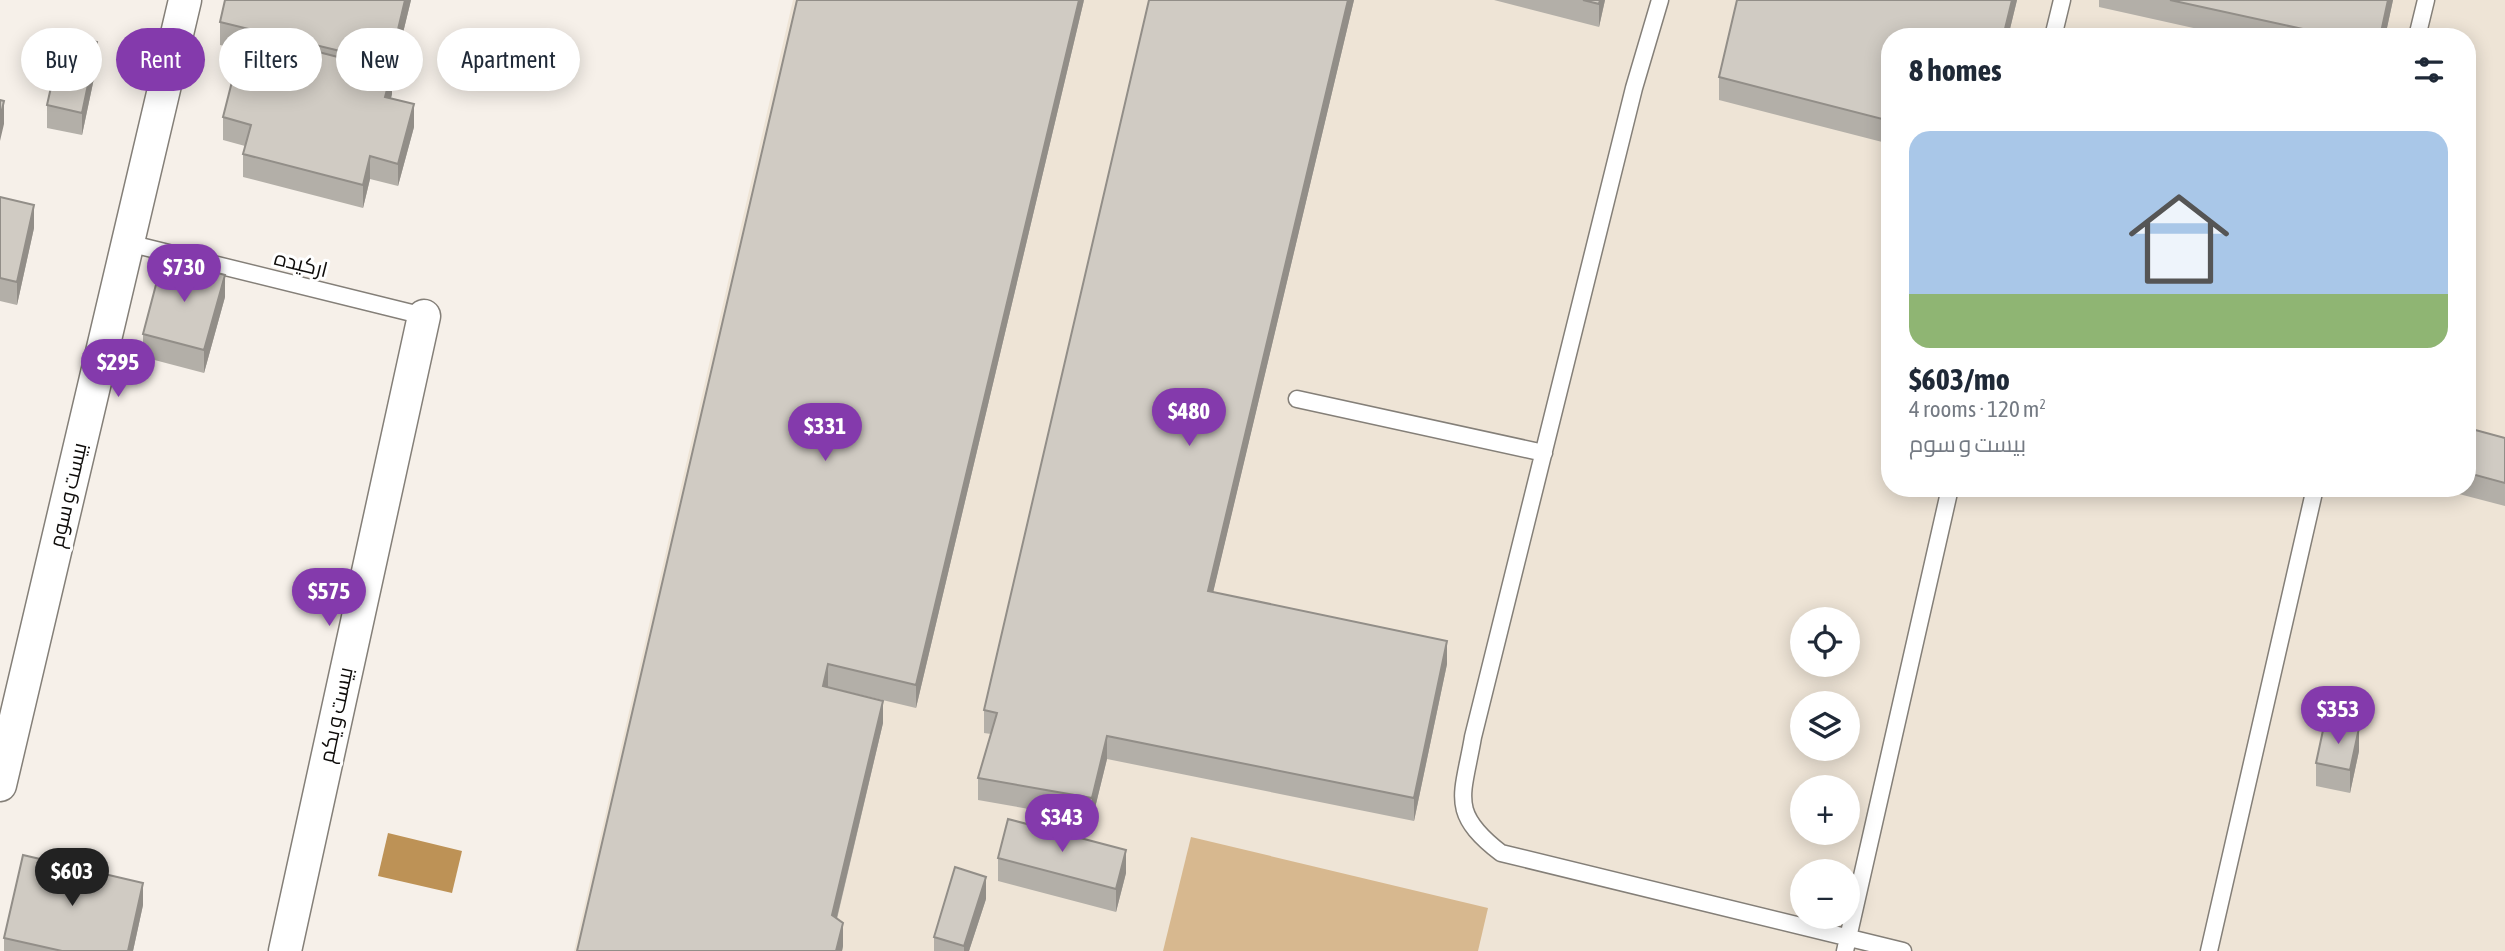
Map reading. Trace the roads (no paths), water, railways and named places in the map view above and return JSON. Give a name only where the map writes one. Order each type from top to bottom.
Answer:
[{"type":"street","name":"بیست و سوم","points":[[0,786],[185,0]]},
{"type":"street","name":"بیست و یکم","points":[[285,951],[424,316]]},
{"type":"lane","points":[[1660,0],[1634,88],[1474,737],[1463,797],[1465,817],[1478,836],[1501,853],[1846,944],[1903,951]]},
{"type":"lane","points":[[2055,28],[2062,0]]},
{"type":"lane","points":[[2419,28],[2426,0]]},
{"type":"lane","name":"ارکیده","points":[[128,243],[424,316]]},
{"type":"lane","points":[[1297,399],[1544,453]]},
{"type":"lane","points":[[1846,944],[1948,497]]},
{"type":"lane","points":[[2210,951],[2313,497]]}]
